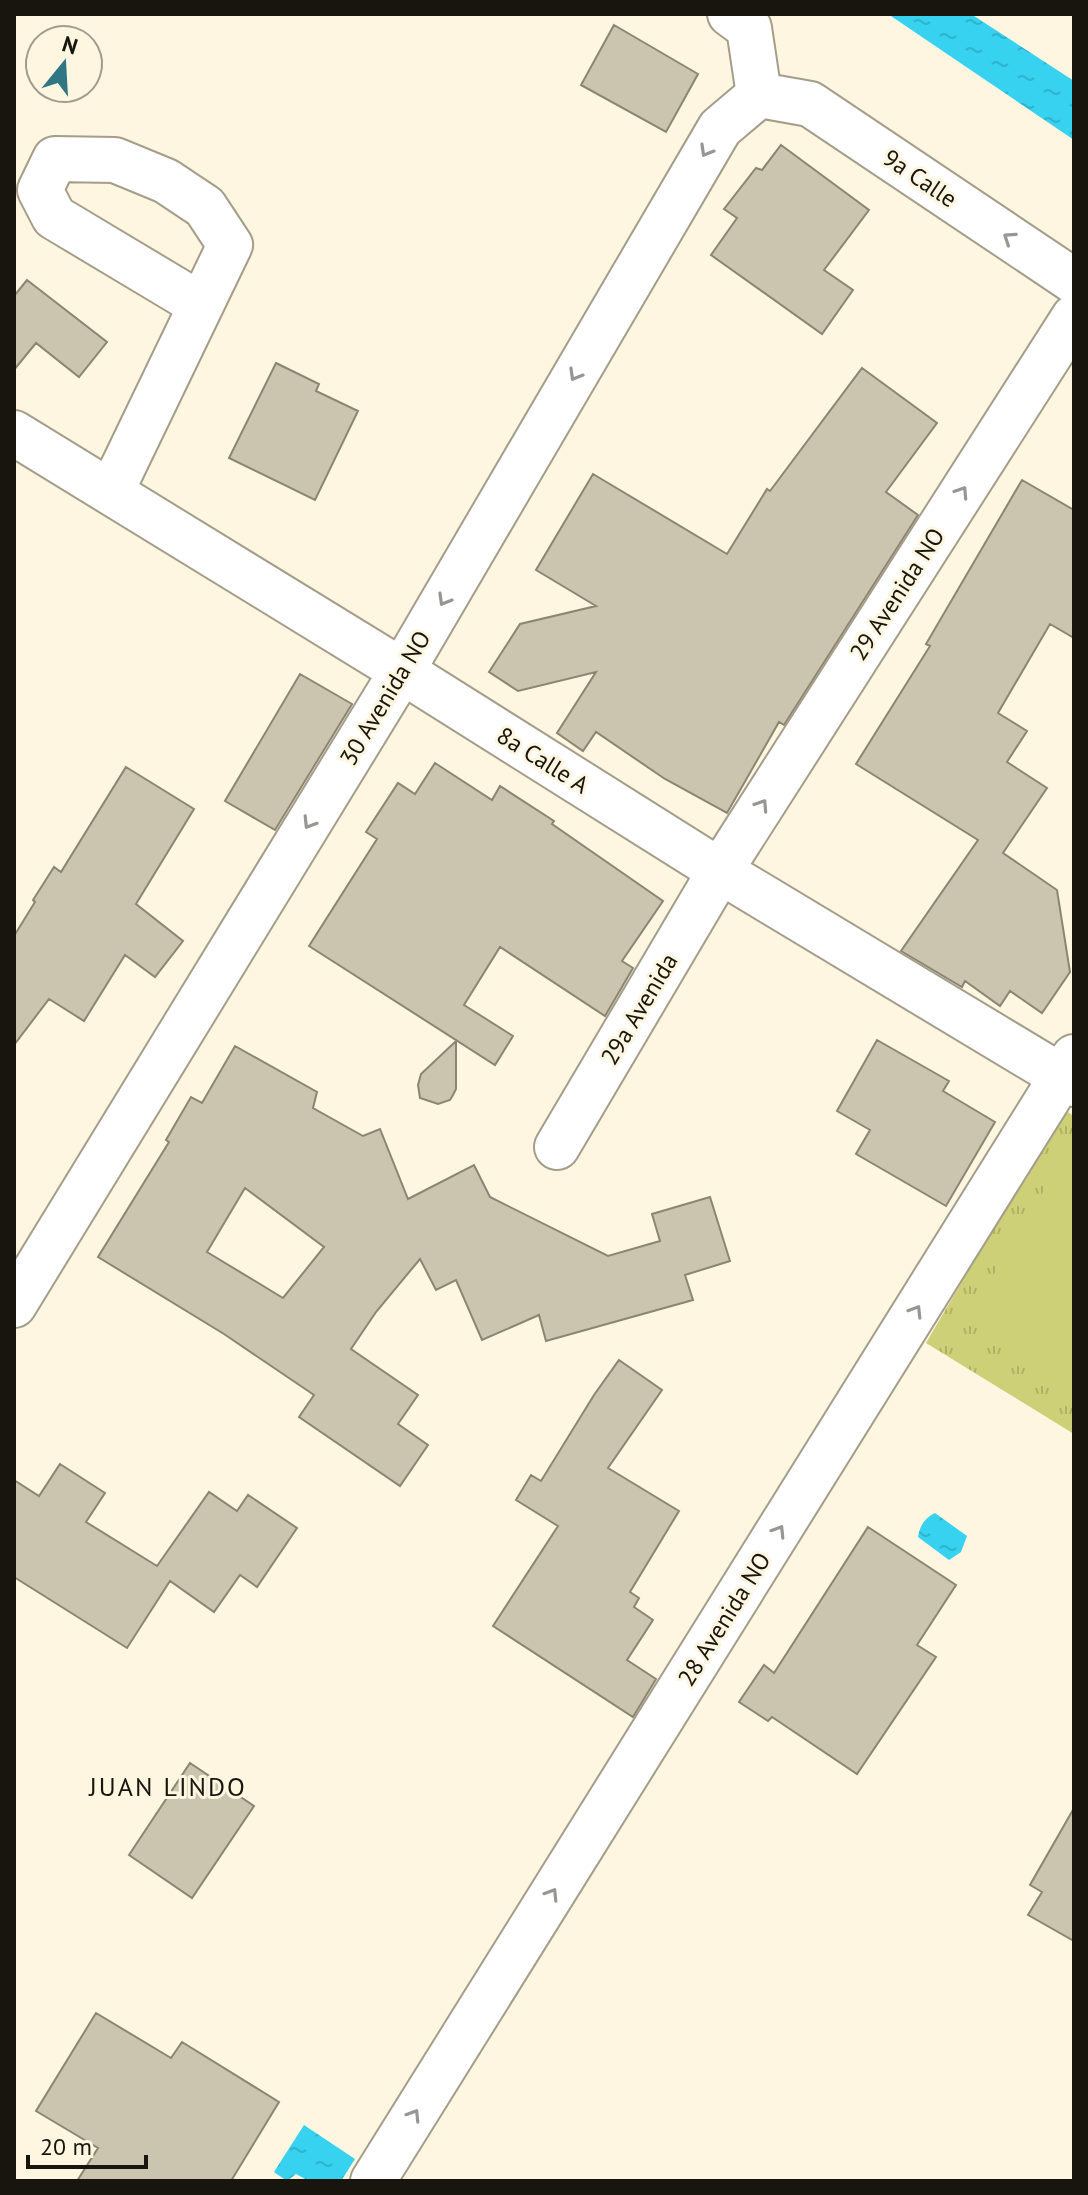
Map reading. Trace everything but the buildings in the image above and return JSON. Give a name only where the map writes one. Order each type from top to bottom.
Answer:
[{"type":"street","points":[[730,14],[749,28],[759,95]]},
{"type":"street","name":"9a Calle","points":[[759,95],[810,104],[1074,281]]},
{"type":"street","name":"30 Avenida NO","points":[[14,1305],[402,671],[720,128],[759,95]]},
{"type":"street","points":[[111,492],[201,305]]},
{"type":"street","name":"29 Avenida NO","points":[[720,871],[1074,317]]},
{"type":"street","name":"8a Calle A","points":[[14,433],[720,871],[1070,1073]]},
{"type":"street","name":"29a Avenida","points":[[557,1147],[720,871]]},
{"type":"street","name":"28 Avenida NO","points":[[373,2181],[1070,1073]]},
{"type":"green space","points":[[1063,1109],[1074,1116],[1074,1434],[926,1343]]},
{"type":"green space","points":[[1068,1150],[1074,1154],[1074,1384],[967,1319]]},
{"type":"water","points":[[888,14],[971,14],[1074,81],[1074,140]]},
{"type":"water","points":[[935,1513],[967,1536],[961,1552],[949,1560],[918,1537],[924,1522]]},
{"type":"water","points":[[304,2125],[355,2159],[341,2181],[309,2181],[296,2174],[287,2181],[274,2172]]},
{"type":"district","name":"JUAN LINDO","points":[[168,1786]]}]
